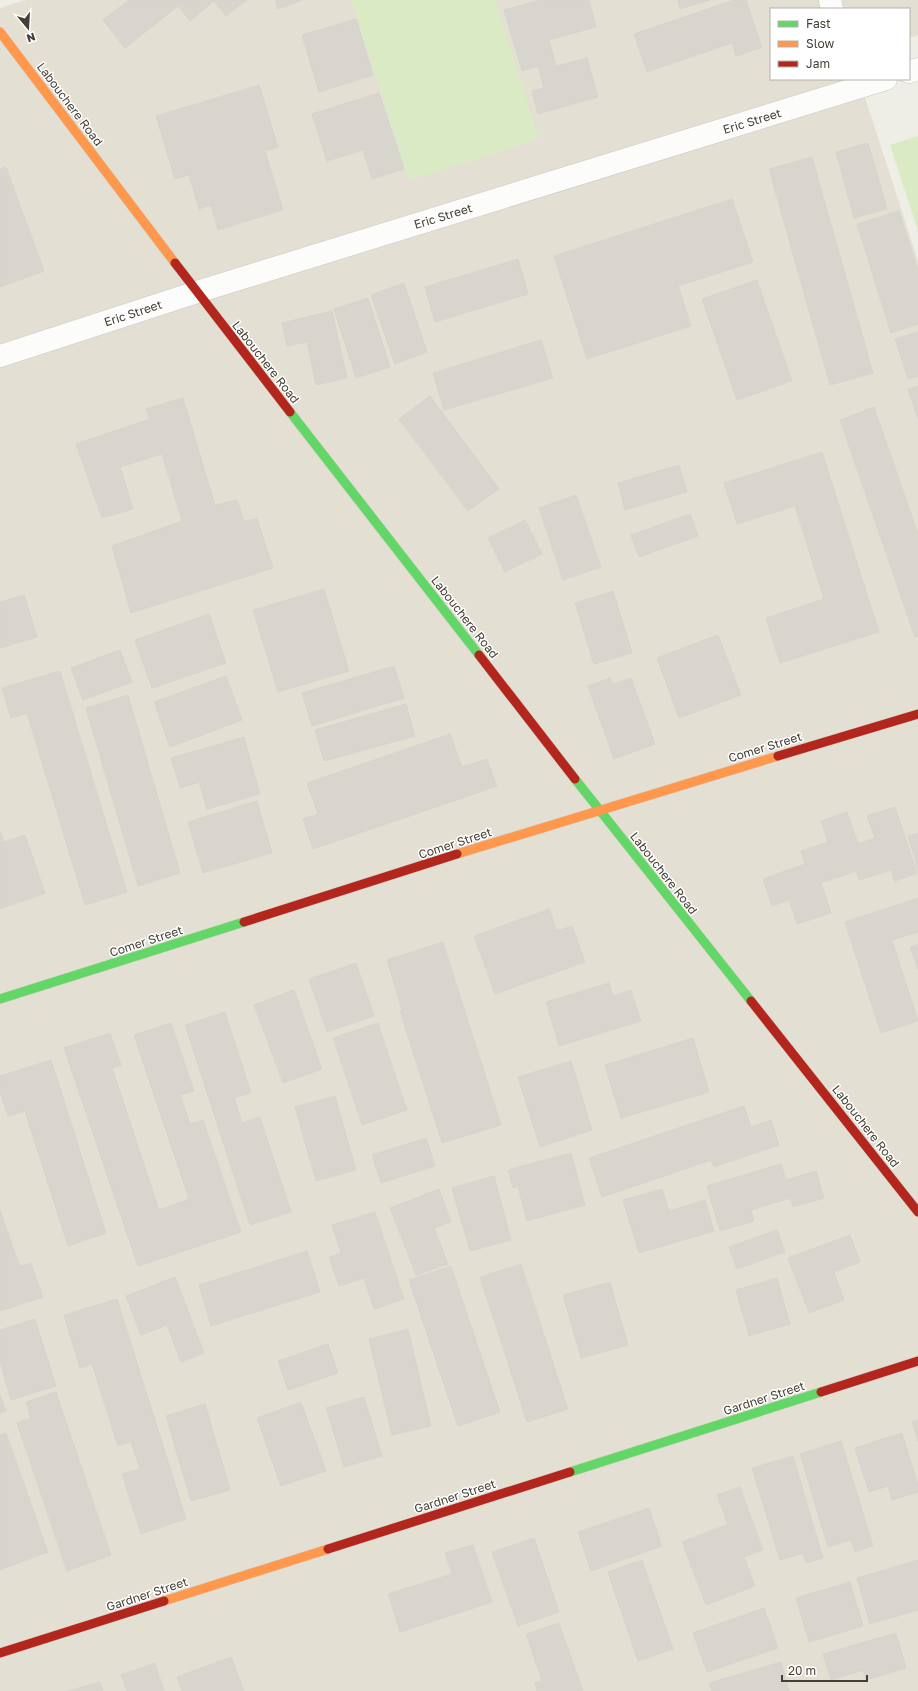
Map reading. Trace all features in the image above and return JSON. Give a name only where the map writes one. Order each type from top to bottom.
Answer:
[{"type":"street","name":"Labouchere Road","points":[[0,32],[197,292],[599,810],[918,1212]]},
{"type":"street","name":"Eric Street","points":[[0,356],[197,292],[856,84],[880,80]]},
{"type":"street","name":"Comer Street","points":[[0,999],[599,810],[918,714]]},
{"type":"street","name":"Gardner Street","points":[[0,1653],[918,1362]]},
{"type":"shaded area","points":[[25,0],[918,0],[918,35],[910,38],[910,8],[770,8],[770,80],[859,80],[918,261],[918,1691],[0,1691],[0,8]]},
{"type":"green space","points":[[351,0],[495,0],[539,139],[409,180]]},
{"type":"green space","points":[[918,136],[918,231],[890,145]]},
{"type":"building","points":[[129,0],[247,0],[226,16],[214,1],[190,21],[178,6],[125,48],[103,20]]},
{"type":"building","points":[[275,0],[303,0],[278,9]]},
{"type":"building","points":[[540,0],[589,0],[596,27],[549,40],[556,66],[587,58],[598,97],[538,114],[532,91],[544,88],[538,66],[522,71],[504,10]]},
{"type":"building","points":[[678,0],[710,0],[680,9]]},
{"type":"building","points":[[734,0],[746,0],[762,47],[736,56],[732,43],[647,72],[634,34]]},
{"type":"building","points":[[356,19],[373,75],[319,92],[302,35]]},
{"type":"building","points":[[259,85],[278,147],[265,151],[283,210],[218,230],[211,205],[199,209],[189,175],[175,179],[156,116]]},
{"type":"building","points":[[379,93],[404,169],[372,179],[363,150],[327,161],[312,114]]},
{"type":"building","points":[[868,143],[887,209],[854,218],[836,152]]},
{"type":"building","points":[[812,157],[873,373],[830,385],[769,169]]},
{"type":"building","points":[[6,167],[44,271],[0,287],[0,169]]},
{"type":"building","points":[[732,199],[753,262],[678,286],[691,326],[587,359],[554,256]]},
{"type":"building","points":[[899,211],[918,270],[918,324],[891,333],[857,224]]},
{"type":"building","points":[[518,259],[528,294],[435,322],[425,287]]},
{"type":"building","points":[[757,280],[792,381],[737,400],[702,299]]},
{"type":"building","points":[[404,283],[427,352],[395,364],[371,295]]},
{"type":"building","points":[[368,298],[390,367],[356,378],[334,309]]},
{"type":"building","points":[[332,311],[347,378],[316,385],[307,342],[287,346],[282,323]]},
{"type":"building","points":[[918,332],[918,376],[908,379],[895,339]]},
{"type":"building","points":[[541,340],[553,378],[444,410],[433,373]]},
{"type":"building","points":[[918,386],[918,419],[908,389]]},
{"type":"building","points":[[430,396],[499,489],[468,511],[399,419]]},
{"type":"building","points":[[183,398],[215,505],[237,500],[244,521],[257,519],[273,568],[131,613],[112,546],[182,521],[162,454],[120,467],[133,509],[102,518],[76,444],[150,419],[146,409]]},
{"type":"building","points":[[874,407],[918,534],[918,636],[915,637],[840,420]]},
{"type":"building","points":[[822,452],[879,632],[780,663],[766,618],[824,599],[795,506],[737,524],[724,483]]},
{"type":"building","points":[[679,465],[687,492],[625,510],[618,483]]},
{"type":"building","points":[[576,495],[601,567],[563,580],[539,508]]},
{"type":"building","points":[[690,514],[698,536],[639,557],[631,535]]},
{"type":"building","points":[[525,520],[542,554],[505,572],[488,538]]},
{"type":"building","points":[[324,589],[349,671],[278,692],[253,610]]},
{"type":"building","points":[[613,591],[632,653],[594,664],[575,603]]},
{"type":"building","points":[[24,595],[37,637],[0,648],[0,602]]},
{"type":"building","points":[[209,614],[226,663],[152,688],[135,640]]},
{"type":"building","points":[[718,635],[741,695],[679,718],[657,658]]},
{"type":"building","points":[[120,650],[132,682],[83,700],[71,668]]},
{"type":"building","points":[[394,666],[404,698],[312,726],[302,693]]},
{"type":"building","points":[[60,671],[127,892],[85,905],[27,713],[11,718],[2,688]]},
{"type":"building","points":[[226,676],[242,720],[170,747],[154,702]]},
{"type":"building","points":[[610,678],[613,684],[631,678],[655,744],[614,759],[588,686]]},
{"type":"building","points":[[128,695],[180,873],[138,886],[86,708]]},
{"type":"building","points":[[406,704],[415,736],[324,761],[315,730]]},
{"type":"building","points":[[450,734],[462,767],[487,759],[497,786],[313,849],[303,819],[318,814],[307,783]]},
{"type":"building","points":[[244,737],[260,794],[207,809],[199,782],[180,788],[171,758]]},
{"type":"building","points":[[257,801],[272,853],[203,873],[188,822]]},
{"type":"building","points":[[895,807],[917,873],[895,881],[891,870],[859,880],[856,871],[821,883],[831,913],[797,924],[789,900],[772,906],[763,879],[805,864],[801,851],[828,842],[821,821],[847,812],[858,844],[875,838],[867,816]]},
{"type":"building","points":[[0,831],[4,842],[25,835],[45,893],[0,909]]},
{"type":"building","points":[[918,833],[918,870],[908,836]]},
{"type":"building","points":[[918,898],[918,932],[892,940],[918,1021],[881,1033],[845,922]]},
{"type":"building","points":[[549,909],[557,931],[572,926],[585,962],[495,994],[474,936]]},
{"type":"building","points":[[443,942],[501,1125],[442,1143],[400,1011],[402,1010],[387,960]]},
{"type":"building","points":[[918,944],[918,969],[910,947]]},
{"type":"building","points":[[356,963],[374,1016],[327,1032],[309,979]]},
{"type":"building","points":[[609,983],[613,996],[631,990],[641,1021],[559,1046],[546,1002]]},
{"type":"building","points":[[294,990],[322,1069],[283,1083],[254,1005]]},
{"type":"building","points":[[225,1012],[251,1093],[234,1098],[242,1123],[260,1117],[291,1212],[250,1225],[185,1025]]},
{"type":"building","points":[[171,1023],[194,1091],[180,1095],[190,1124],[203,1120],[241,1232],[138,1266],[64,1048],[110,1033],[121,1065],[112,1068],[159,1210],[189,1199],[134,1035]]},
{"type":"building","points":[[378,1023],[407,1110],[362,1125],[333,1038]]},
{"type":"building","points":[[693,1038],[709,1092],[621,1118],[605,1065]]},
{"type":"building","points":[[51,1060],[106,1233],[68,1246],[25,1111],[8,1116],[0,1092],[0,1076]]},
{"type":"building","points":[[571,1061],[592,1130],[540,1147],[518,1077]]},
{"type":"building","points":[[335,1096],[356,1170],[316,1181],[295,1107]]},
{"type":"building","points":[[744,1106],[751,1127],[771,1120],[779,1145],[714,1167],[711,1160],[602,1197],[589,1158]]},
{"type":"building","points":[[426,1138],[435,1166],[381,1183],[372,1155]]},
{"type":"building","points":[[571,1153],[585,1205],[527,1221],[518,1186],[513,1188],[508,1170]]},
{"type":"building","points":[[781,1164],[786,1180],[816,1171],[824,1198],[793,1207],[791,1198],[751,1210],[754,1221],[720,1231],[707,1186]]},
{"type":"building","points":[[494,1176],[511,1240],[470,1251],[452,1188]]},
{"type":"building","points":[[439,1189],[451,1222],[434,1228],[448,1264],[416,1275],[390,1208]]},
{"type":"building","points":[[662,1189],[669,1211],[705,1200],[714,1231],[639,1253],[623,1200]]},
{"type":"building","points":[[0,1210],[20,1267],[31,1263],[43,1297],[0,1311]]},
{"type":"building","points":[[375,1212],[404,1299],[374,1309],[364,1278],[339,1286],[329,1257],[341,1253],[332,1225]]},
{"type":"building","points":[[777,1230],[785,1252],[737,1269],[729,1247]]},
{"type":"building","points":[[850,1235],[860,1262],[834,1272],[844,1300],[809,1313],[788,1258]]},
{"type":"building","points":[[307,1251],[320,1292],[211,1326],[199,1285]]},
{"type":"building","points":[[521,1264],[568,1409],[527,1422],[480,1277]]},
{"type":"building","points":[[451,1266],[500,1412],[458,1426],[409,1280]]},
{"type":"building","points":[[175,1277],[204,1353],[181,1362],[167,1325],[141,1335],[126,1296]]},
{"type":"building","points":[[777,1278],[790,1324],[749,1336],[736,1290]]},
{"type":"building","points":[[610,1282],[628,1345],[581,1358],[563,1295]]},
{"type":"building","points":[[117,1299],[186,1519],[141,1534],[122,1474],[140,1469],[131,1442],[118,1446],[92,1364],[80,1368],[64,1315]]},
{"type":"building","points":[[35,1319],[56,1386],[11,1400],[0,1362],[0,1330]]},
{"type":"building","points":[[408,1329],[431,1426],[392,1435],[369,1339]]},
{"type":"building","points":[[328,1344],[338,1373],[288,1390],[278,1361]]},
{"type":"building","points":[[56,1392],[111,1555],[67,1571],[17,1423],[31,1418],[26,1402]]},
{"type":"building","points":[[0,1395],[6,1411],[0,1413]]},
{"type":"building","points":[[364,1397],[382,1456],[344,1467],[326,1408]]},
{"type":"building","points":[[301,1402],[326,1471],[281,1486],[257,1418]]},
{"type":"building","points":[[205,1404],[230,1490],[191,1501],[166,1416]]},
{"type":"building","points":[[918,1420],[918,1441],[912,1422]]},
{"type":"building","points":[[6,1433],[48,1552],[0,1570],[0,1435]]},
{"type":"building","points":[[902,1433],[918,1485],[918,1492],[892,1500],[888,1486],[869,1492],[855,1448]]},
{"type":"building","points":[[841,1441],[873,1546],[855,1552],[851,1540],[828,1547],[800,1454]]},
{"type":"building","points":[[793,1456],[823,1558],[806,1563],[803,1553],[780,1560],[752,1468]]},
{"type":"building","points":[[740,1487],[763,1550],[744,1557],[755,1586],[706,1605],[682,1542],[728,1524],[717,1495]]},
{"type":"building","points":[[649,1508],[662,1546],[591,1571],[578,1532]]},
{"type":"building","points":[[534,1538],[559,1612],[518,1626],[492,1552]]},
{"type":"building","points":[[473,1545],[492,1602],[400,1632],[388,1594],[452,1574],[445,1553]]},
{"type":"building","points":[[642,1560],[673,1649],[638,1661],[608,1572]]},
{"type":"building","points":[[918,1560],[918,1610],[870,1624],[857,1578]]},
{"type":"building","points":[[850,1582],[863,1626],[809,1642],[796,1598]]},
{"type":"building","points":[[764,1608],[778,1648],[707,1672],[693,1633]]},
{"type":"building","points":[[559,1623],[583,1691],[537,1691],[535,1683],[542,1681],[526,1634]]},
{"type":"building","points":[[896,1633],[906,1668],[866,1680],[863,1670],[831,1680],[823,1654]]},
{"type":"building","points":[[231,1657],[244,1691],[182,1691],[177,1677]]},
{"type":"building","points":[[781,1662],[789,1691],[712,1691],[709,1683]]},
{"type":"building","points":[[155,1663],[164,1691],[127,1691],[121,1675]]},
{"type":"building","points":[[100,1682],[103,1691],[68,1691]]},
{"type":"traffic: fast","points":[[290,412],[479,655]]},
{"type":"traffic: fast","points":[[575,779],[751,1001]]},
{"type":"traffic: fast","points":[[0,999],[244,922]]},
{"type":"traffic: fast","points":[[570,1472],[821,1392]]},
{"type":"traffic: slow","points":[[0,32],[175,263]]},
{"type":"traffic: slow","points":[[457,854],[778,756]]},
{"type":"traffic: slow","points":[[164,1601],[328,1549]]},
{"type":"traffic: jam","points":[[175,263],[290,412]]},
{"type":"traffic: jam","points":[[479,655],[575,779]]},
{"type":"traffic: jam","points":[[778,756],[918,714]]},
{"type":"traffic: jam","points":[[244,922],[457,854]]},
{"type":"traffic: jam","points":[[751,1001],[918,1212]]},
{"type":"traffic: jam","points":[[821,1392],[918,1361]]},
{"type":"traffic: jam","points":[[328,1549],[570,1472]]},
{"type":"traffic: jam","points":[[0,1653],[164,1601]]}]
